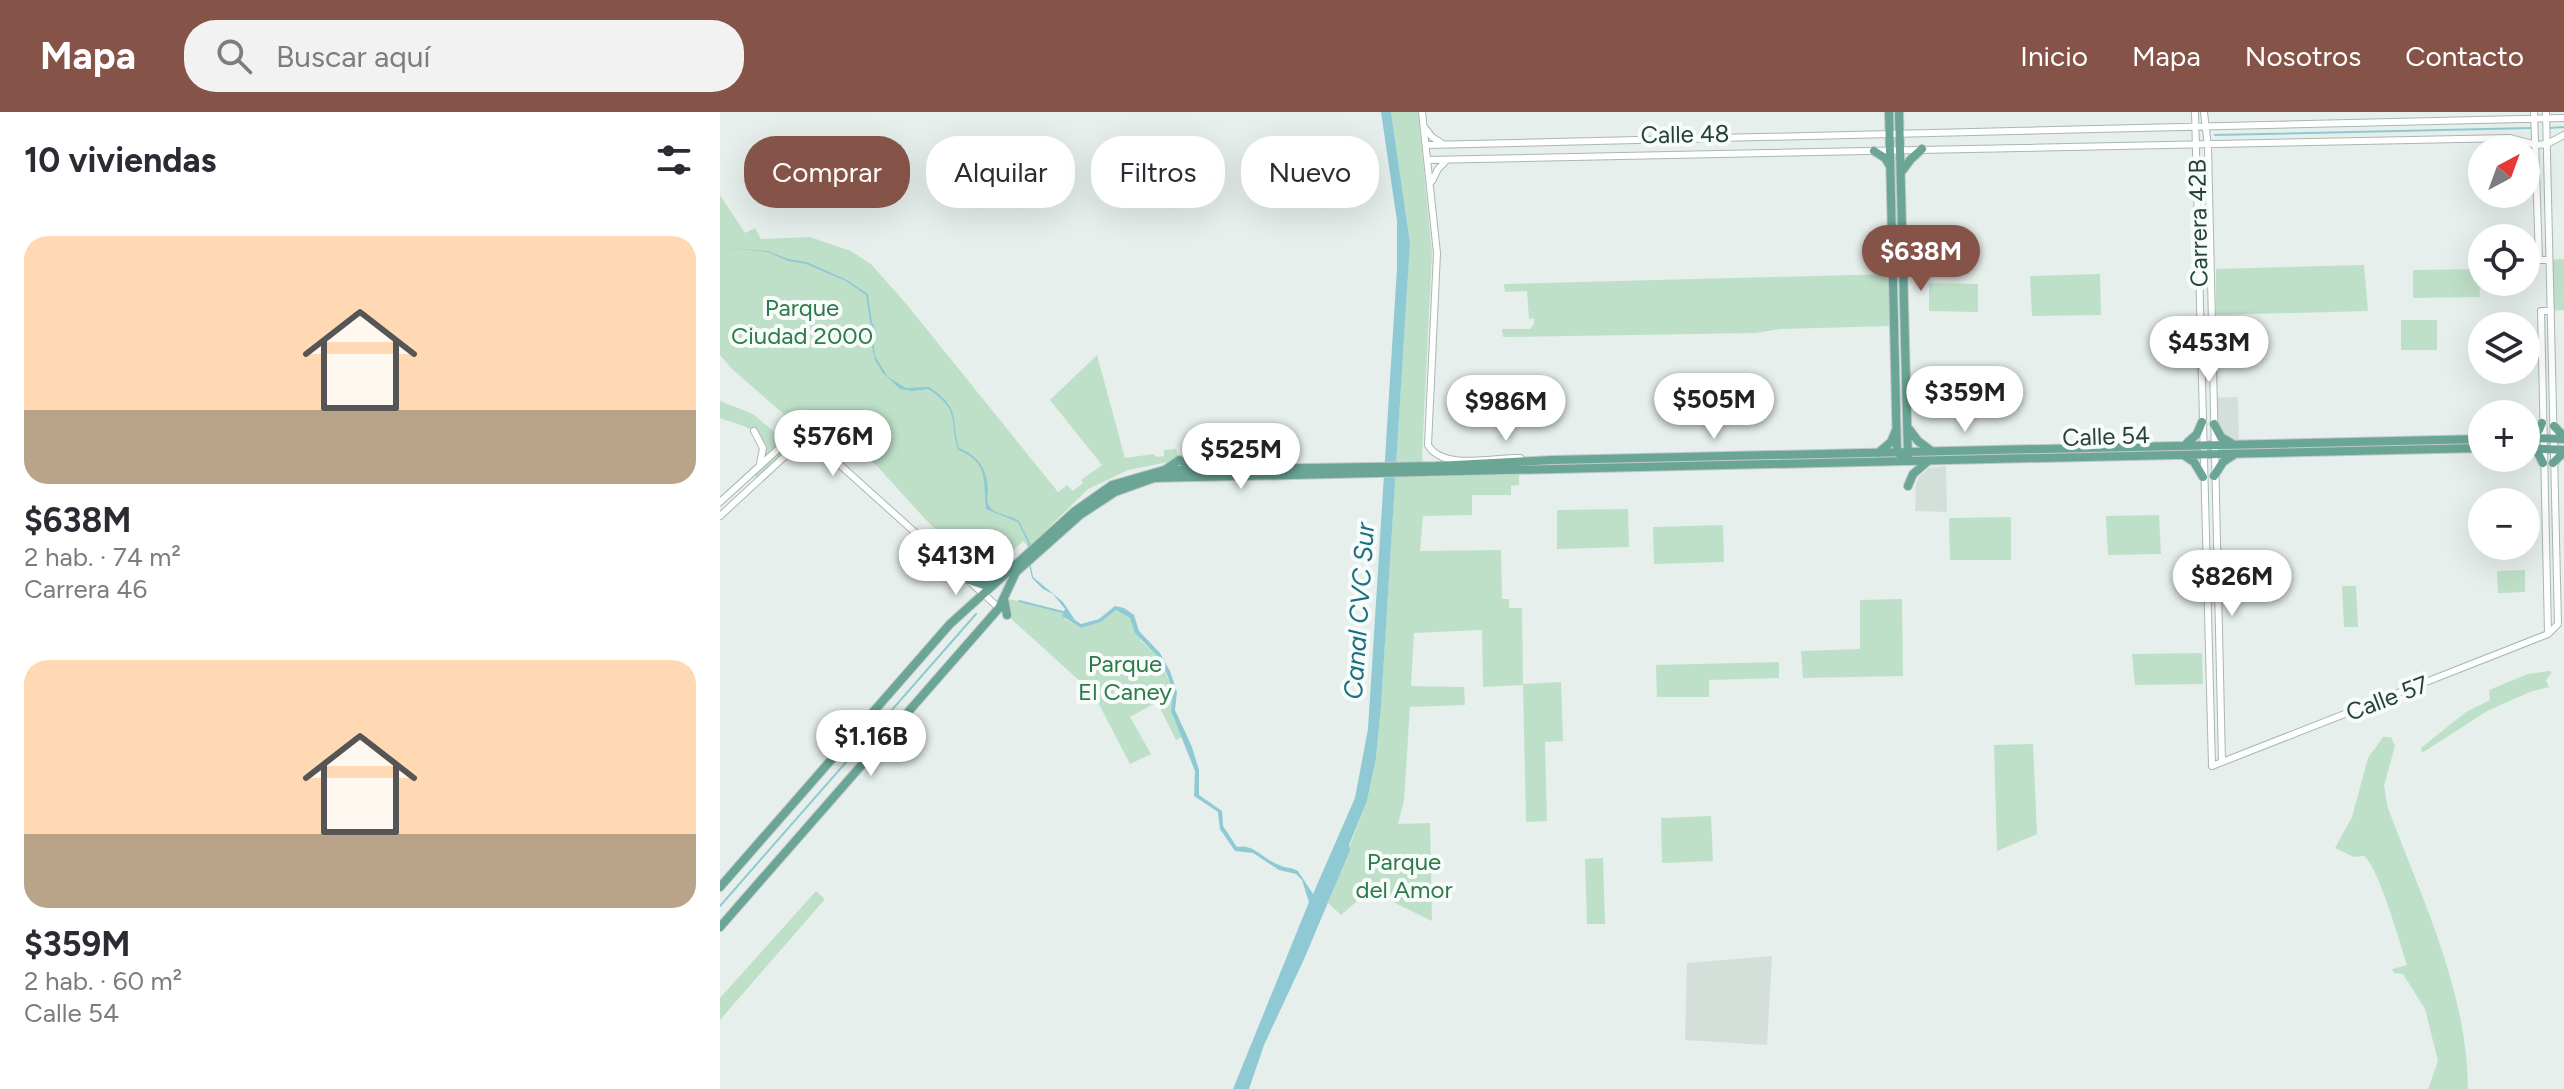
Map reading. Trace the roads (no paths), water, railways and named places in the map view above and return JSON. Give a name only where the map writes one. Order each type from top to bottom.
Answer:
[{"type":"main road","points":[[1889,112],[1890,134],[1896,150],[1902,172],[1908,457],[1897,452],[1892,171],[1896,150],[1900,134],[1899,112]]},
{"type":"main road","points":[[1902,172],[1922,149]]},
{"type":"main road","points":[[1874,151],[1885,158],[1892,171]]},
{"type":"main road","points":[[1897,382],[1907,381]]},
{"type":"main road","points":[[2180,445],[2194,439],[2202,422]]},
{"type":"main road","points":[[2214,424],[2225,440],[2239,449],[2223,462],[2214,476]]},
{"type":"main road","points":[[1877,453],[1891,442],[1897,425]]},
{"type":"main road","points":[[1908,426],[1918,441],[1930,451]]},
{"type":"main road","points":[[2540,445],[2554,444],[2564,438],[2554,426]]},
{"type":"main road","name":"Calle 54","points":[[2239,449],[2468,440]]},
{"type":"main road","points":[[2540,455],[2548,463],[2564,451],[2554,444]]},
{"type":"main road","name":"Calle 54","points":[[1347,471],[1908,457],[1930,451],[2180,445],[2202,450]]},
{"type":"main road","name":"Calle 54","points":[[1908,457],[1929,462],[2172,454],[2214,449],[2468,448]]},
{"type":"main road","name":"Calle 54","points":[[1435,469],[1552,460],[1897,452]]},
{"type":"main road","points":[[2172,454],[2194,462],[2203,477]]},
{"type":"main road","points":[[1908,486],[1917,469],[1929,462]]},
{"type":"main road","points":[[1131,481],[1164,470],[1196,468],[1347,471]]},
{"type":"main road","points":[[720,887],[950,624],[1014,570],[1085,502],[1112,485],[1154,478],[1347,471]]},
{"type":"main road","points":[[720,927],[999,608],[1014,570]]},
{"type":"main road","points":[[969,580],[984,585],[995,583]]},
{"type":"main road","points":[[1004,598],[1007,615]]},
{"type":"street","points":[[1422,112],[1430,188]]},
{"type":"street","name":"Carrera 42B","points":[[2195,112],[2212,766]]},
{"type":"street","name":"Carrera 42B","points":[[2204,112],[2208,160],[2222,762]]},
{"type":"street","points":[[2546,118],[2554,426],[2554,444],[2548,463]]},
{"type":"street","name":"Calle 48","points":[[1426,145],[2564,118]]},
{"type":"street","points":[[1423,125],[1432,137],[1445,144]]},
{"type":"street","name":"Calle 48","points":[[2540,141],[2564,135]]},
{"type":"street","name":"Calle 48","points":[[1427,160],[2468,139]]},
{"type":"street","points":[[2208,160],[2214,149],[2226,143]]},
{"type":"street","points":[[1430,188],[1438,169],[1453,157],[1438,157],[1434,152],[1457,144]]},
{"type":"street","points":[[2177,144],[2189,150],[2196,160]]},
{"type":"street","name":"Calle 54","points":[[1430,188],[1437,253],[1427,440],[1434,454],[1447,460],[1552,460]]},
{"type":"street","points":[[2538,208],[2539,260],[2549,260]]},
{"type":"street","points":[[2548,634],[2548,463],[2542,423],[2541,311],[2551,311]]},
{"type":"street","points":[[2201,404],[2208,399],[2214,406]]},
{"type":"street","points":[[754,431],[763,448],[759,466]]},
{"type":"street","points":[[720,502],[786,442],[797,445],[839,464],[999,608]]},
{"type":"street","points":[[720,516],[797,445]]},
{"type":"street","name":"Calle 57","points":[[2212,766],[2548,634],[2558,624],[2548,463]]},
{"type":"water","points":[[1381,112],[1391,112],[1410,243],[1376,758],[1367,801],[1349,845],[1350,850],[1264,1045],[1249,1089],[1233,1089],[1309,902],[1302,880],[1253,853],[1235,851],[1220,829],[1218,812],[1194,796],[1195,771],[1171,711],[1173,693],[1157,656],[1135,633],[1130,618],[1116,610],[1101,622],[1081,628],[1062,616],[1065,609],[1053,594],[1032,578],[1027,556],[1028,543],[1018,522],[986,509],[980,466],[958,450],[952,416],[945,403],[928,389],[900,389],[882,372],[875,360],[872,347],[874,332],[866,295],[846,281],[806,264],[788,261],[768,252],[720,247],[768,251],[807,262],[847,280],[868,294],[876,332],[875,356],[888,377],[906,388],[929,387],[946,401],[953,414],[959,448],[976,459],[983,468],[988,505],[996,512],[1019,521],[1030,543],[1033,577],[1063,602],[1081,624],[1099,619],[1115,606],[1134,615],[1139,631],[1160,653],[1170,671],[1177,692],[1175,710],[1199,770],[1199,795],[1222,811],[1223,826],[1237,847],[1249,847],[1274,863],[1298,871],[1313,894],[1355,798],[1368,729],[1397,268],[1397,221]]},
{"type":"waterway","points":[[2549,128],[2564,127]]},
{"type":"waterway","points":[[2215,135],[2531,128]]},
{"type":"waterway","points":[[1019,601],[1063,612]]},
{"type":"waterway","points":[[720,906],[976,614]]},
{"type":"park label","name":"Parque Ciudad 2000","points":[[802,321]]},
{"type":"park label","name":"Parque El Caney","points":[[1125,677]]},
{"type":"park label","name":"Parque del Amor","points":[[1404,875]]},
{"type":"water label","name":"Canal CVC Sur","points":[[1359,611]]}]
